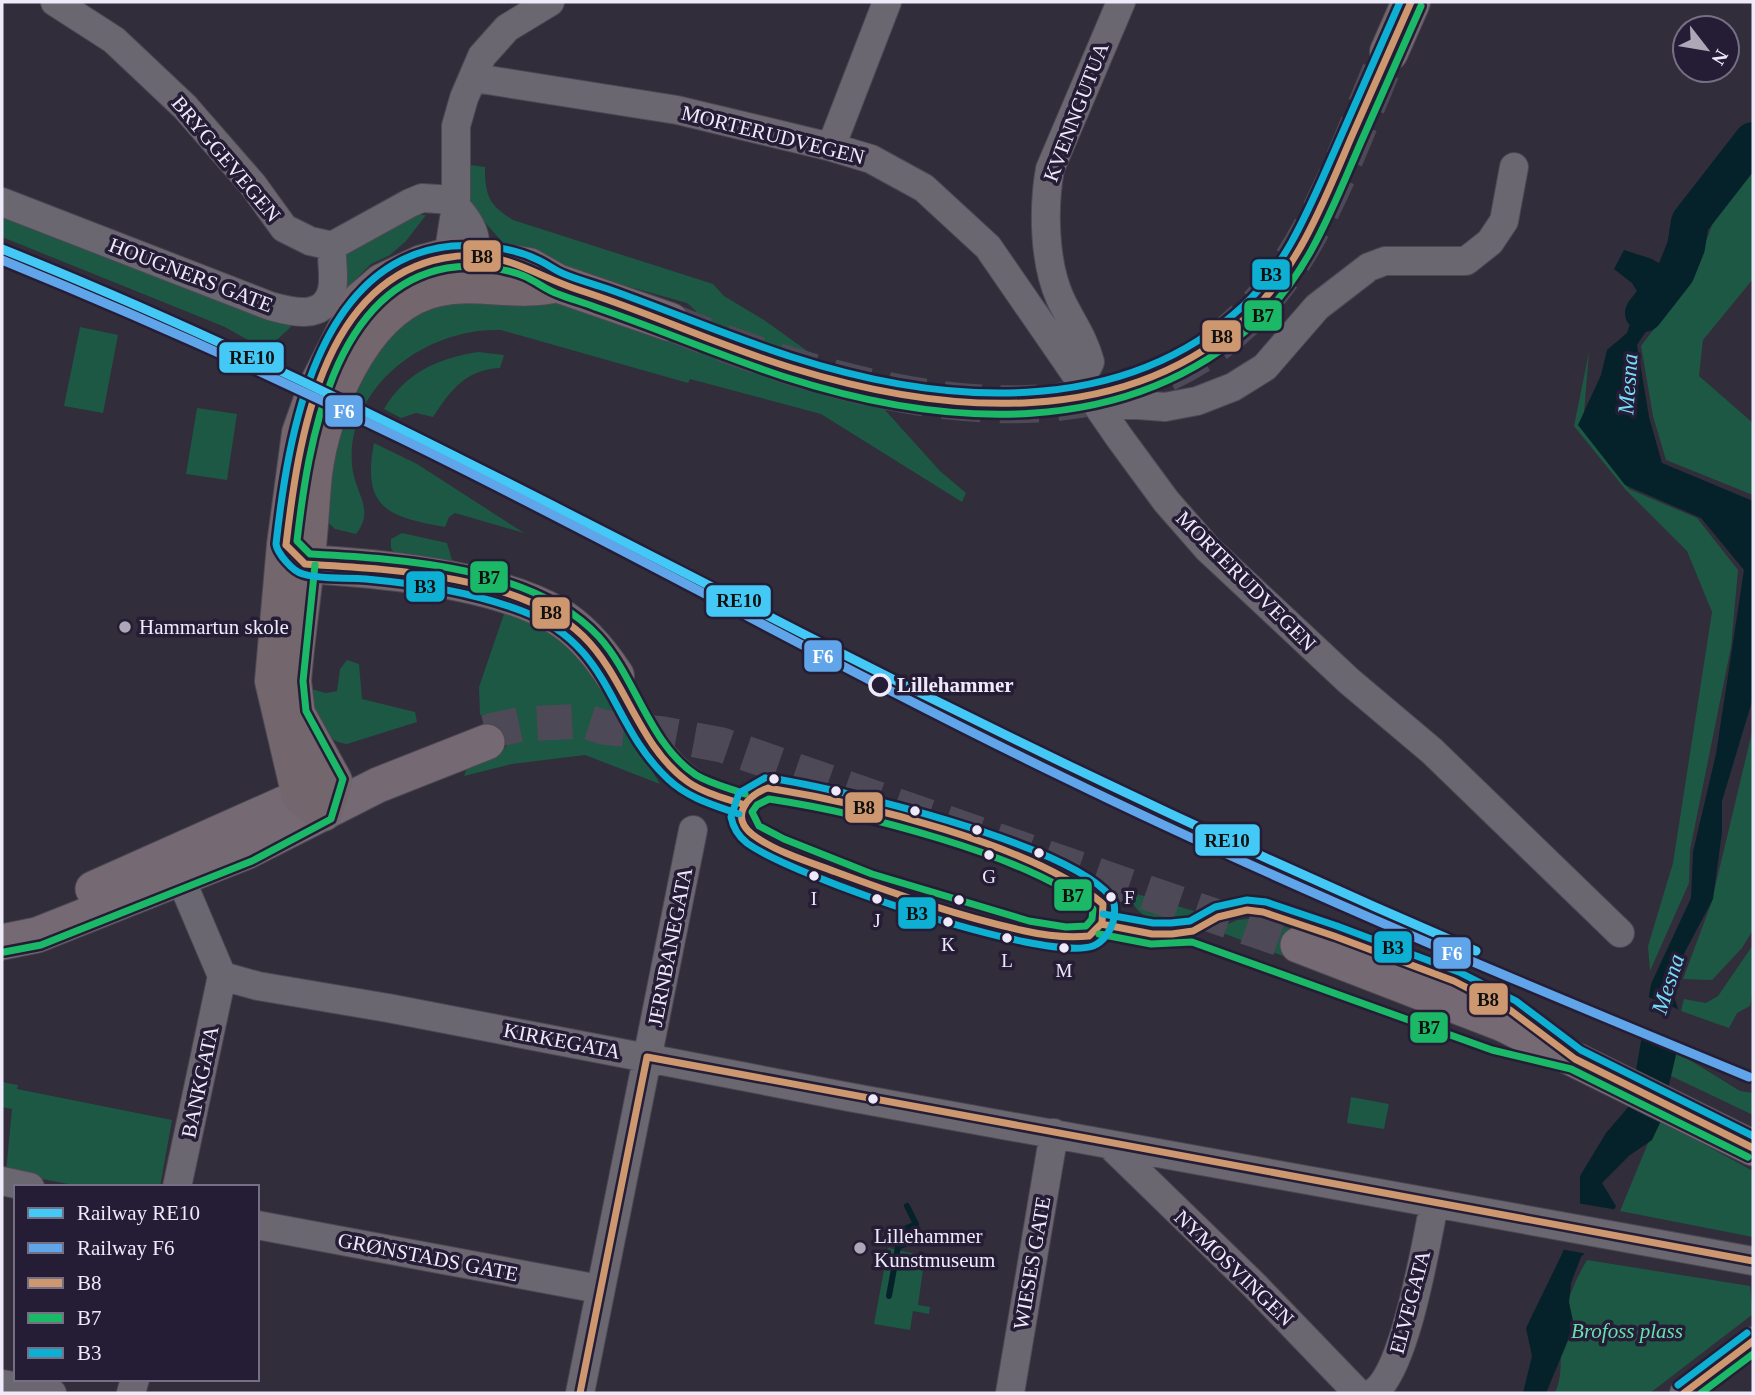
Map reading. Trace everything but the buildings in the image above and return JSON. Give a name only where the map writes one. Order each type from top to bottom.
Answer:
[{"type":"highway","points":[[1389,52],[1411,2]]},
{"type":"highway","points":[[319,796],[276,701],[274,681],[300,548],[301,433],[311,400],[345,327],[362,301],[382,283],[422,264],[529,267],[557,283],[670,322]]},
{"type":"highway","points":[[300,548],[361,555],[390,570],[509,596],[554,614],[589,643],[615,676]]},
{"type":"main road","points":[[2,922],[57,906],[144,864],[435,748],[486,737],[378,785],[319,796],[248,850],[37,935],[2,942]]},
{"type":"main road","points":[[180,877],[195,844]]},
{"type":"main road","points":[[144,864],[180,877]]},
{"type":"main road","points":[[1297,945],[1459,1006],[1575,1059],[1740,1141]]},
{"type":"street","name":"BRYGGEVEGEN","points":[[55,2],[114,40],[185,107],[253,185],[284,228],[310,241],[332,246]]},
{"type":"street","points":[[459,266],[475,236],[471,224],[456,203],[456,126],[464,98],[475,78],[482,56],[507,28],[550,2]]},
{"type":"street","points":[[831,146],[887,2]]},
{"type":"street","name":"KVENNGUTUA","points":[[1088,392],[1090,362],[1084,338],[1059,297],[1045,230],[1045,198],[1050,169],[1121,2]]},
{"type":"street","name":"MORTERUDVEGEN","points":[[475,78],[677,110],[831,146],[871,159],[916,182],[956,215],[988,247],[1166,500],[1209,549],[1349,681],[1451,768],[1620,933]]},
{"type":"street","points":[[1088,392],[1165,407],[1197,401],[1233,387],[1265,367],[1317,307],[1369,267],[1403,260],[1466,261],[1490,242],[1504,222],[1514,167]]},
{"type":"street","points":[[332,246],[378,219],[422,198],[456,203]]},
{"type":"street","name":"HOUGNERS GATE","points":[[2,202],[271,306],[299,314],[308,314],[326,302],[332,290],[332,246]]},
{"type":"street","points":[[615,676],[653,741],[675,772],[689,783],[717,795]]},
{"type":"street","name":"JERNBANEGATA","points":[[580,1393],[693,830]]},
{"type":"street","points":[[180,877],[222,976]]},
{"type":"street","name":"KIRKEGATA","points":[[222,976],[258,986],[1434,1205],[1742,1259]]},
{"type":"street","name":"BANKGATA","points":[[177,1185],[222,976]]},
{"type":"street","name":"WIESES GATE","points":[[1010,1393],[1054,1133]]},
{"type":"street","name":"NYMOSVINGEN","points":[[1109,1144],[1255,1286],[1358,1393]]},
{"type":"street","points":[[2,1181],[21,1185]]},
{"type":"street","name":"ELVEGATA","points":[[1373,1393],[1382,1387],[1390,1374],[1403,1337],[1434,1205]]},
{"type":"street","name":"GRØNSTADS GATE","points":[[259,1225],[599,1289]]},
{"type":"street","points":[[1684,1393],[1753,1340]]},
{"type":"street","points":[[2,1384],[52,1393]]},
{"type":"green space","points":[[1753,158],[1753,279],[1703,340],[1699,376],[1753,423],[1753,495],[1666,460],[1653,416],[1641,346],[1692,279],[1721,201]]},
{"type":"green space","points":[[470,165],[485,167],[490,199],[513,220],[713,284],[724,296],[764,320],[876,400],[940,471],[966,493],[962,502],[821,414],[690,379],[688,383],[501,330],[473,332],[420,350],[397,366],[377,386],[362,410],[354,436],[352,465],[364,509],[362,525],[356,534],[335,529],[324,519],[324,465],[369,352],[426,300],[535,296],[688,336],[694,329],[696,311],[687,303],[616,283],[505,245],[471,207]]},
{"type":"green space","points":[[2,214],[294,324],[266,350],[225,327],[2,237]]},
{"type":"green space","points":[[413,215],[426,215],[406,241],[390,255],[371,264],[339,296],[341,260],[347,250]]},
{"type":"green space","points":[[80,327],[118,335],[103,413],[64,406]]},
{"type":"green space","points":[[478,352],[504,355],[500,368],[468,377],[446,398],[433,417],[416,413],[401,418],[384,409],[402,386],[424,369],[449,358]]},
{"type":"green space","points":[[1589,352],[1583,425],[1629,489],[1697,518],[1738,570],[1731,647],[1690,850],[1689,883],[1650,971],[1648,946],[1673,863],[1712,612],[1687,551],[1625,489],[1574,426]]},
{"type":"green space","points":[[197,408],[237,414],[227,480],[186,474]]},
{"type":"green space","points":[[374,443],[417,464],[524,533],[455,513],[449,517],[445,527],[395,514],[376,496],[372,483]]},
{"type":"green space","points":[[402,533],[447,543],[452,560],[509,576],[396,556],[391,548],[391,539]]},
{"type":"green space","points":[[505,611],[550,631],[583,660],[612,701],[660,784],[585,755],[512,764],[464,776],[470,760],[504,749],[512,734],[511,727],[503,718],[480,715],[479,687]]},
{"type":"green space","points":[[347,660],[359,664],[362,699],[415,712],[417,722],[347,744],[330,737],[319,723],[308,688],[326,693],[337,691],[340,669]]},
{"type":"green space","points":[[1753,728],[1753,930],[1742,948],[1712,980],[1683,979],[1711,904]]},
{"type":"green space","points":[[1133,893],[1195,913],[1178,921],[1159,921],[1142,914],[1135,907],[1130,898]]},
{"type":"green space","points":[[1257,918],[1303,932],[1294,960],[1215,930],[1237,920]]},
{"type":"green space","points":[[1753,945],[1753,990],[1750,1006],[1737,1013],[1729,1028],[1681,1011],[1684,999],[1706,1003],[1718,996]]},
{"type":"green space","points":[[1667,1046],[1740,1091],[1753,1093],[1753,1115],[1667,1074]]},
{"type":"green space","points":[[2,1082],[18,1085],[17,1089],[172,1120],[160,1185],[74,1185],[6,1172],[12,1109],[2,1107]]},
{"type":"green space","points":[[1351,1097],[1389,1104],[1384,1129],[1347,1123]]},
{"type":"green space","points":[[1658,1119],[1753,1171],[1753,1237],[1620,1211]]},
{"type":"green space","points":[[888,1248],[925,1256],[918,1305],[930,1307],[929,1314],[913,1311],[910,1330],[874,1324]]},
{"type":"green space","name":"Brofoss plass","points":[[1587,1260],[1750,1286],[1753,1314],[1650,1393],[1555,1393],[1560,1373],[1562,1328],[1566,1308]]},
{"type":"water","points":[[1624,250],[1652,259],[1682,277],[1637,345],[1649,417],[1662,463],[1753,501],[1753,698],[1722,801],[1722,832],[1713,899],[1678,965],[1673,993],[1683,1025],[1660,1123],[1652,1140],[1630,1155],[1602,1183],[1616,1206],[1598,1239],[1581,1257],[1571,1283],[1569,1302],[1574,1326],[1546,1393],[1523,1393],[1532,1356],[1526,1328],[1562,1254],[1580,1203],[1580,1176],[1606,1133],[1630,1105],[1651,984],[1691,898],[1693,852],[1716,754],[1744,570],[1701,518],[1625,485],[1578,425],[1601,375],[1607,350],[1627,333],[1640,296],[1632,283],[1614,269]]},
{"type":"pier","points":[[1646,996],[1682,1011],[1687,1025],[1682,1046],[1640,1029]]},
{"type":"pier","points":[[1577,1203],[1618,1210],[1601,1241],[1588,1254],[1560,1249]]},
{"type":"waterway","name":"Mesna","points":[[1644,313],[1676,272],[1686,247],[1690,222],[1753,141]]},
{"type":"waterway","points":[[889,1296],[898,1247],[910,1242],[909,1236],[900,1231],[916,1224],[907,1206]]},
{"type":"tunnel","points":[[670,322],[743,350],[821,375],[903,394],[985,404],[1066,401],[1142,383],[1212,346],[1273,288],[1308,235],[1323,205],[1389,52]]},
{"type":"tunnel","points":[[485,732],[522,724],[585,721],[603,727],[722,745],[1298,945]]},
{"type":"rail line","name":"RE10","points":[[2,249],[212,339],[315,387],[519,488],[903,685],[1065,764],[1229,841],[1476,951]]},
{"type":"rail line","name":"F6","points":[[2,260],[202,346],[400,438],[898,695],[1149,818],[1405,933],[1749,1077]]},
{"type":"transit line","name":"B3","points":[[739,814],[692,796],[668,779],[632,734],[593,665],[575,644],[552,626],[503,604],[465,594],[386,581],[310,576],[299,573],[286,562],[276,544],[289,454],[301,406],[318,359],[340,318],[369,283],[406,258],[452,246],[484,246],[526,255],[569,276],[792,357],[849,373],[908,385],[967,392],[1027,392],[1085,385],[1141,369],[1194,343],[1243,306],[1271,274],[1294,237],[1313,198],[1400,2]]},
{"type":"transit line","name":"B8","points":[[286,545],[298,460],[309,415],[323,372],[343,332],[369,298],[402,273],[444,258],[483,256],[499,259],[765,359],[850,384],[910,396],[971,402],[1032,402],[1091,395],[1148,378],[1201,352],[1250,314],[1283,275],[1321,208],[1411,2]]},
{"type":"transit line","name":"B7","points":[[745,794],[702,778],[680,762],[654,729],[612,653],[599,637],[572,613],[539,595],[503,581],[424,564],[310,554],[297,541],[309,461],[333,376],[352,338],[377,306],[408,282],[447,268],[496,268],[524,276],[554,292],[761,369],[845,394],[907,407],[969,413],[1031,413],[1092,405],[1150,388],[1205,361],[1256,322],[1274,304],[1291,283],[1318,238],[1421,6]]},
{"type":"transit line","name":"B8","points":[[286,545],[305,564],[375,569],[452,579],[525,600],[556,616],[583,636],[598,653],[644,731],[671,767],[701,789],[742,804]]},
{"type":"transit line","name":"B7","points":[[4,952],[41,945],[252,861],[331,819],[343,779],[306,711],[303,681],[315,565]]},
{"type":"transit line","name":"B3","points":[[765,778],[739,793],[731,817],[735,828],[747,843],[773,858],[863,895],[973,930],[1024,942],[1066,948],[1093,946],[1103,939],[1112,926],[1115,909],[1111,897],[1087,877],[1049,857],[951,821],[847,794],[770,778]]},
{"type":"transit line","name":"B8","points":[[768,788],[896,815],[990,845],[1072,882],[1103,904],[1102,923],[1089,936],[1057,936],[1025,931],[930,905],[793,856],[753,835],[742,821],[744,807],[748,801],[768,788]]},
{"type":"transit line","name":"B7","points":[[769,799],[892,825],[985,853],[1064,889],[1093,909],[1092,919],[1086,926],[1066,927],[1029,921],[872,874],[784,839],[759,826],[752,812],[757,805],[769,799]]},
{"type":"transit line","name":"B3","points":[[1103,914],[1153,923],[1171,923],[1190,921],[1215,907],[1247,900],[1266,902],[1337,926],[1459,972],[1516,1001],[1581,1050],[1753,1136]]},
{"type":"transit line","name":"B8","points":[[1101,924],[1152,934],[1172,934],[1193,931],[1218,917],[1247,910],[1263,912],[1334,936],[1454,981],[1510,1010],[1575,1059],[1753,1148]]},
{"type":"transit line","name":"B7","points":[[1099,934],[1151,944],[1192,942],[1492,1050],[1571,1069],[1748,1157]]},
{"type":"transit line","name":"B8","points":[[580,1393],[647,1057],[1753,1261]]},
{"type":"transit line","name":"B3","points":[[1678,1385],[1747,1333]]},
{"type":"transit line","name":"B8","points":[[1684,1393],[1753,1341]]},
{"type":"transit line","name":"B7","points":[[1701,1393],[1753,1354]]},
{"type":"place","name":"Hammartun skole","points":[[125,627]]},
{"type":"place","name":"Lillehammer","points":[[880,685]]},
{"type":"place","name":"G","points":[[989,855]]},
{"type":"place","name":"I","points":[[814,876]]},
{"type":"place","name":"F","points":[[1111,897]]},
{"type":"place","name":"J","points":[[877,899]]},
{"type":"place","name":"K","points":[[948,922]]},
{"type":"place","name":"L","points":[[1007,938]]},
{"type":"place","name":"M","points":[[1064,948]]},
{"type":"place","name":"Lillehammer Kunstmuseum","points":[[860,1248]]}]
